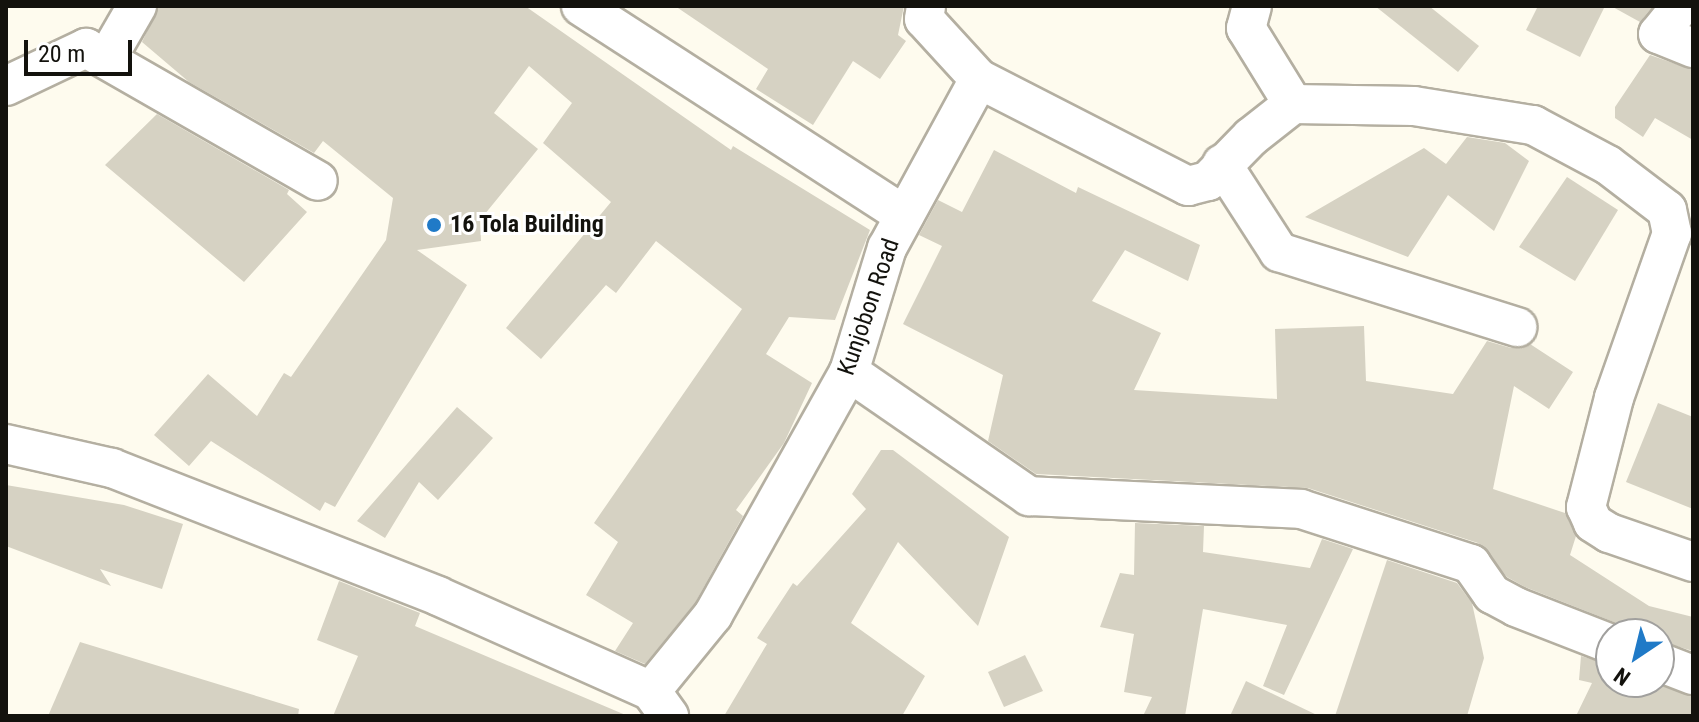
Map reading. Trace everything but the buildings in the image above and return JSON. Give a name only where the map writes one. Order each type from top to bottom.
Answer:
[{"type":"street","points":[[107,58],[137,6]]},
{"type":"street","points":[[581,6],[904,215]]},
{"type":"street","points":[[926,6],[924,19],[979,79],[1188,186],[1208,181],[1222,164],[1293,104],[1414,106],[1533,125],[1608,165],[1667,210],[1672,233],[1614,398],[1586,507],[1593,523],[1609,533],[1693,562]]},
{"type":"street","points":[[1252,6],[1246,28],[1293,104]]},
{"type":"street","points":[[1681,6],[1658,34],[1693,48]]},
{"type":"street","points":[[6,86],[86,48],[318,181]]},
{"type":"street","name":"Kunjobon Road","points":[[660,704],[849,372],[887,248],[979,79]]},
{"type":"street","points":[[1222,164],[1279,252],[1517,327]]},
{"type":"street","points":[[849,372],[1029,496],[1301,509],[1471,564],[1492,594],[1595,638]]},
{"type":"street","points":[[6,444],[112,468],[198,500],[438,596],[660,704]]},
{"type":"place","name":"16 Tola Building","points":[[434,225]]}]
